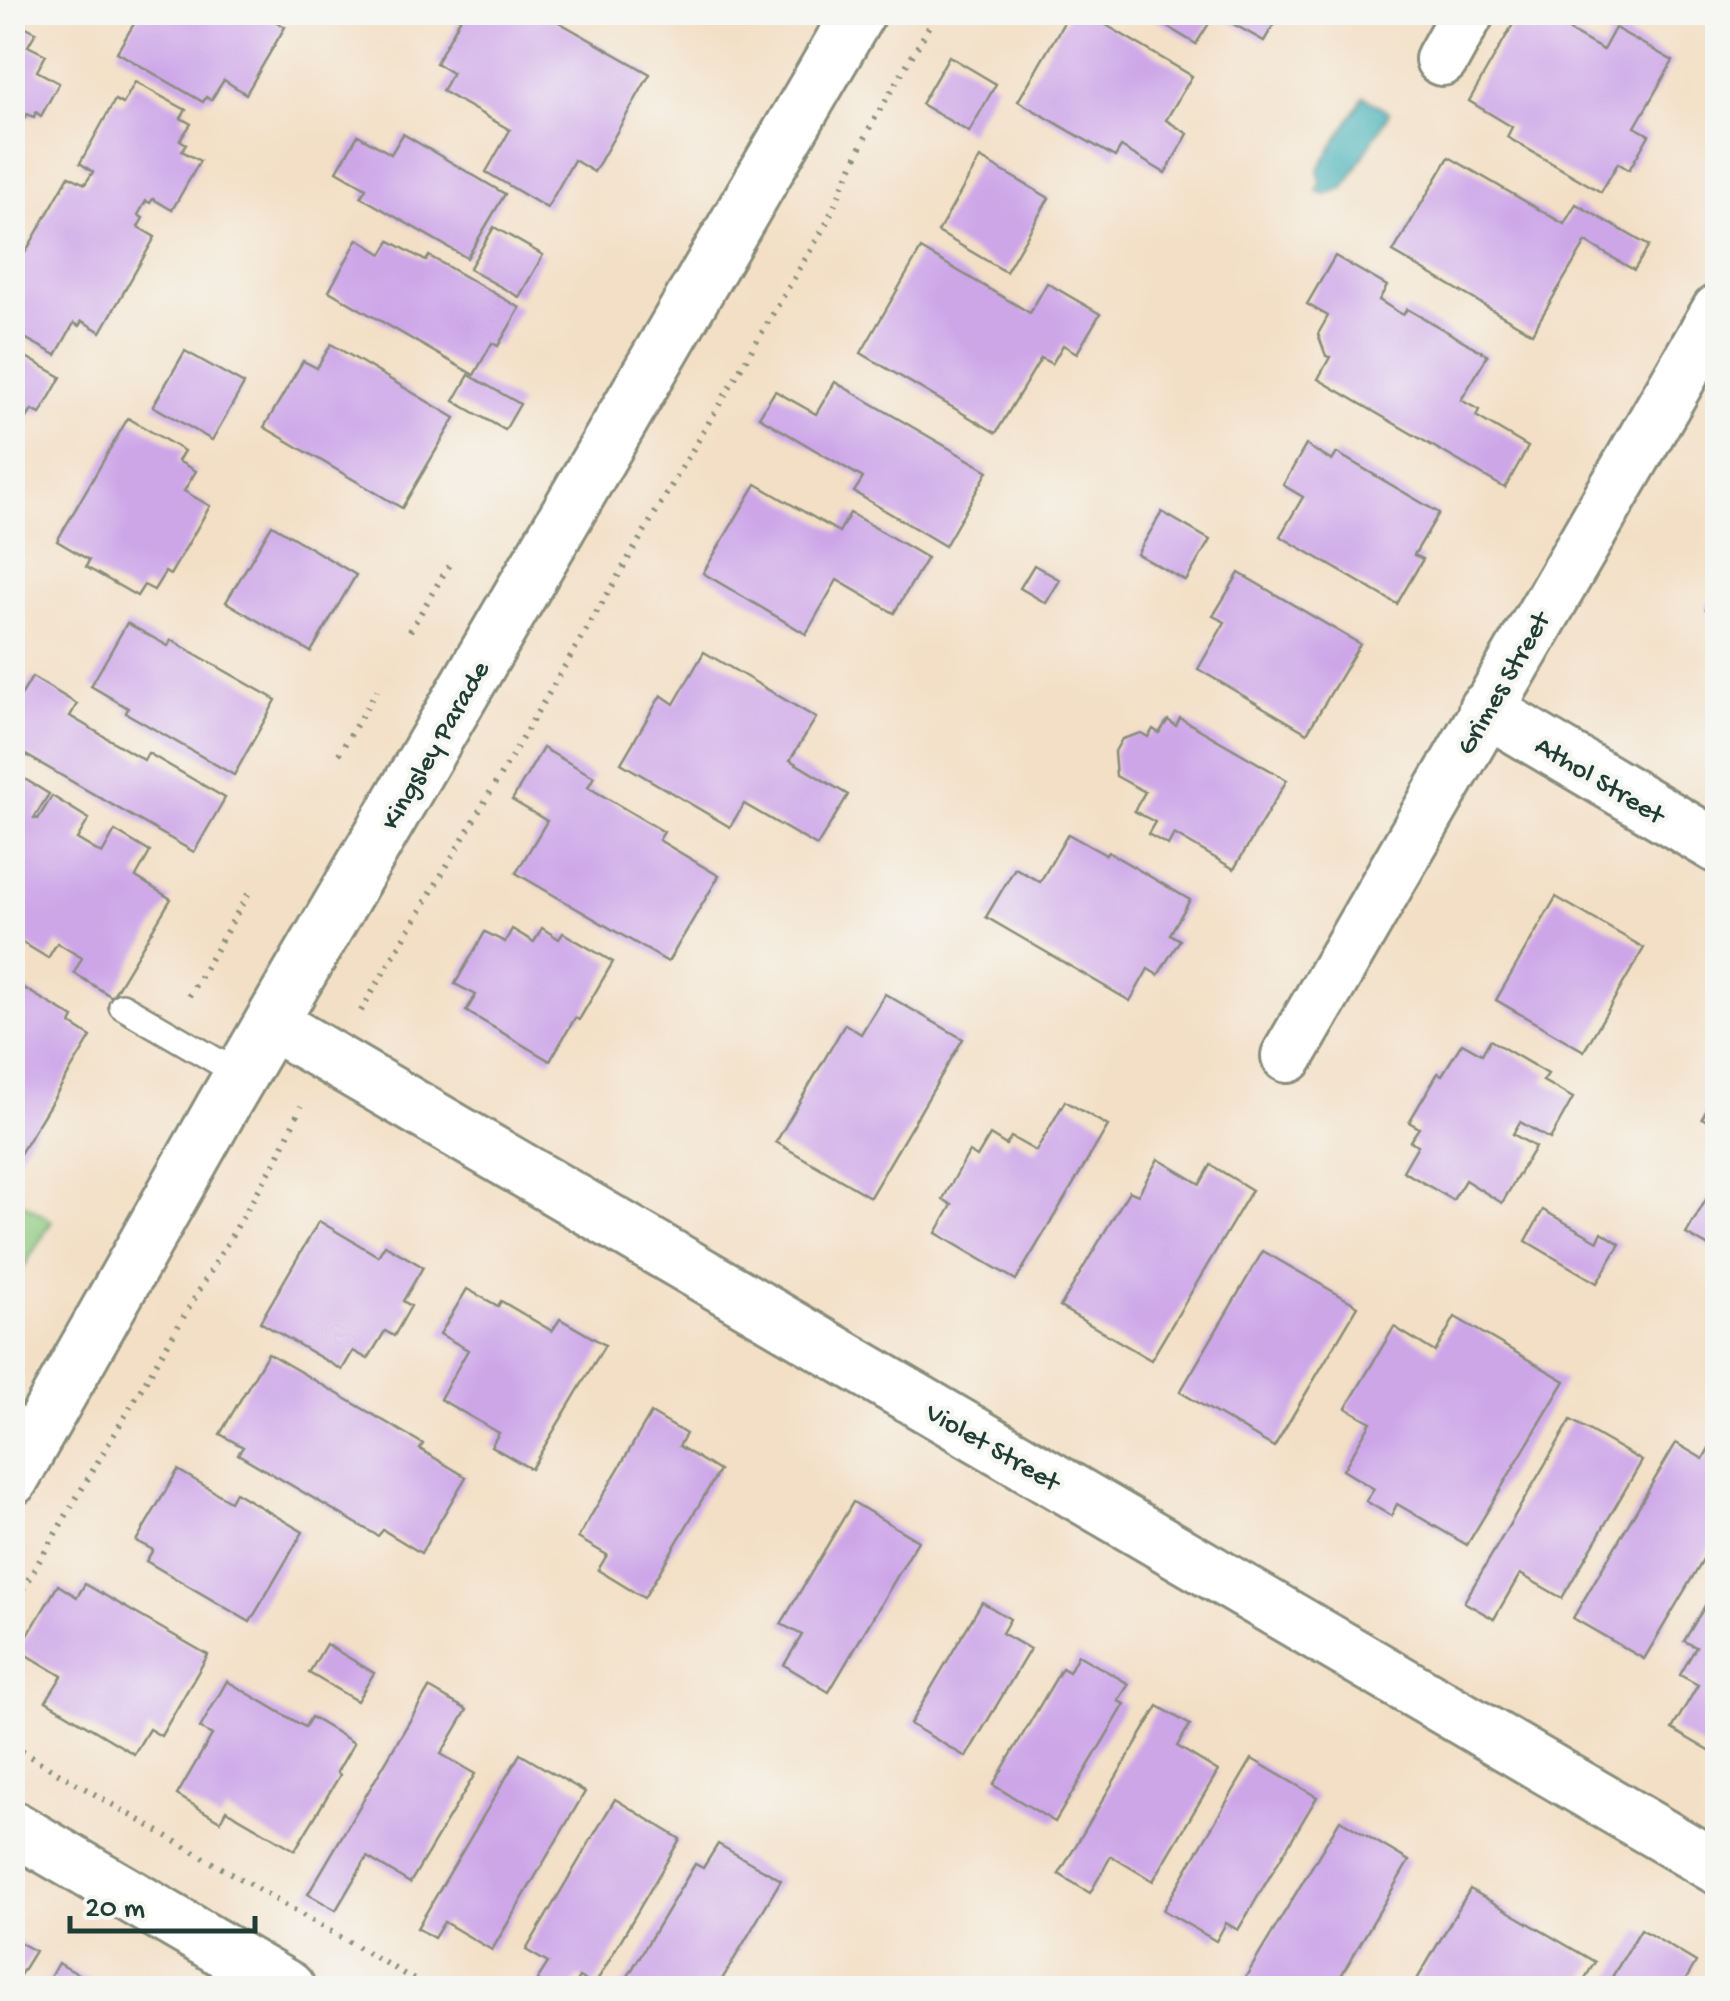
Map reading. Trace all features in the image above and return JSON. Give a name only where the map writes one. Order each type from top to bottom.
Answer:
[{"type":"street","name":"Kingsley Parade","points":[[12,1479],[241,1074],[859,12]]},
{"type":"street","points":[[1442,59],[1468,12]]},
{"type":"street","name":"Grimes Street","points":[[1288,1056],[1718,311]]},
{"type":"street","name":"Athol Street","points":[[1485,710],[1718,847]]},
{"type":"street","name":"Violet Street","points":[[272,1023],[1718,1868]]},
{"type":"street","points":[[12,1827],[288,1988]]},
{"type":"lane","points":[[122,1006],[241,1074]]},
{"type":"path","points":[[363,1008],[826,224],[871,125],[938,12]]},
{"type":"path","points":[[410,631],[449,565]]},
{"type":"path","points":[[340,754],[376,690]]},
{"type":"path","points":[[167,1032],[252,889]]},
{"type":"path","points":[[12,1607],[277,1158],[303,1102]]},
{"type":"path","points":[[12,1746],[428,1988]]},
{"type":"green space","points":[[13,1197],[52,1221],[13,1284]]},
{"type":"water","points":[[1364,96],[1389,113],[1344,188],[1326,195],[1317,192],[1321,183],[1318,170]]},
{"type":"building","points":[[141,12],[260,12],[285,27],[246,94],[224,80],[211,100],[206,97],[203,102],[117,52]]},
{"type":"building","points":[[464,12],[541,12],[650,74],[594,172],[574,160],[547,208],[486,172],[510,130],[442,91],[452,73],[436,63]]},
{"type":"building","points":[[1070,12],[1084,12],[1192,76],[1166,120],[1188,134],[1165,173],[1121,147],[1115,157],[1018,101]]},
{"type":"building","points":[[1143,12],[1281,12],[1264,41],[1215,14],[1196,44]]},
{"type":"building","points":[[1520,12],[1576,12],[1580,15],[1570,31],[1603,50],[1615,28],[1673,61],[1635,127],[1649,135],[1629,170],[1618,163],[1601,192],[1507,137],[1512,127],[1469,101]]},
{"type":"building","points":[[12,20],[36,32],[28,46],[46,55],[37,71],[59,83],[41,116],[36,112],[34,117],[27,114],[24,120],[12,114]]},
{"type":"building","points":[[949,56],[996,84],[969,132],[921,104]]},
{"type":"building","points":[[135,82],[186,110],[181,118],[191,124],[180,140],[186,144],[182,151],[200,161],[172,210],[153,199],[150,203],[146,201],[138,215],[143,218],[138,227],[155,237],[101,332],[82,321],[79,326],[74,323],[56,355],[12,331],[12,276],[69,176],[85,184],[93,172],[80,163],[115,100],[123,104]]},
{"type":"building","points":[[403,134],[505,194],[467,258],[361,197],[366,188],[337,171],[358,135],[391,154]]},
{"type":"building","points":[[1449,157],[1564,224],[1576,204],[1649,246],[1634,270],[1586,242],[1532,333],[1393,252]]},
{"type":"building","points":[[980,158],[1049,198],[1006,272],[938,232]]},
{"type":"building","points":[[494,227],[543,255],[519,297],[469,269]]},
{"type":"building","points":[[358,239],[382,254],[390,241],[426,261],[429,256],[520,308],[498,346],[492,343],[474,375],[329,291]]},
{"type":"building","points":[[921,249],[1030,313],[1047,283],[1100,314],[1077,353],[1063,345],[1052,364],[1041,358],[996,433],[861,353]]},
{"type":"building","points":[[1335,256],[1387,286],[1379,300],[1403,315],[1407,309],[1488,355],[1461,400],[1479,410],[1476,416],[1528,447],[1505,488],[1318,379],[1330,357],[1326,356],[1318,334],[1328,316],[1307,304]]},
{"type":"building","points":[[331,344],[455,418],[402,508],[264,427],[303,361],[317,368]]},
{"type":"building","points":[[12,349],[61,377],[40,414],[32,410],[12,442]]},
{"type":"building","points":[[185,351],[244,384],[212,440],[153,406]]},
{"type":"building","points":[[469,375],[520,404],[505,430],[454,401]]},
{"type":"building","points":[[835,382],[988,471],[945,546],[854,492],[863,478],[759,417],[775,391],[816,414]]},
{"type":"building","points":[[128,418],[184,451],[178,461],[196,471],[184,491],[210,506],[170,575],[165,572],[154,590],[144,585],[137,596],[86,567],[89,560],[57,541]]},
{"type":"building","points":[[1306,445],[1332,461],[1337,453],[1439,513],[1414,555],[1423,559],[1397,604],[1280,536],[1303,497],[1283,485]]},
{"type":"building","points":[[756,484],[839,532],[850,513],[927,558],[894,613],[837,580],[806,634],[703,573]]},
{"type":"building","points":[[1162,512],[1210,540],[1186,581],[1137,554]]},
{"type":"building","points":[[272,525],[356,575],[311,652],[226,602]]},
{"type":"building","points":[[1034,565],[1060,580],[1046,603],[1020,588]]},
{"type":"building","points":[[1239,573],[1360,644],[1307,733],[1198,669],[1225,622],[1213,616]]},
{"type":"building","points":[[1718,588],[1718,616],[1706,609]]},
{"type":"building","points":[[127,623],[168,646],[171,640],[276,700],[234,775],[126,713],[128,708],[91,686]]},
{"type":"building","points":[[704,652],[816,718],[790,760],[848,795],[817,846],[744,804],[730,827],[621,763],[661,695],[674,704]]},
{"type":"building","points":[[32,677],[77,704],[70,716],[144,760],[148,753],[225,798],[194,852],[12,747],[12,711]]},
{"type":"building","points":[[1180,718],[1287,780],[1234,869],[1174,834],[1168,845],[1148,834],[1155,822],[1134,811],[1145,792],[1116,776],[1114,753],[1122,739],[1141,733],[1148,737],[1153,729],[1159,733],[1168,720],[1176,726]]},
{"type":"building","points":[[543,748],[594,777],[588,787],[664,832],[659,840],[719,876],[668,962],[516,873],[547,821],[512,800]]},
{"type":"building","points":[[15,773],[49,794],[34,818],[38,819],[52,796],[89,819],[77,839],[102,854],[115,831],[150,852],[136,877],[171,899],[112,997],[74,973],[82,958],[57,943],[48,958],[12,936],[17,922],[12,919]]},
{"type":"building","points":[[1068,834],[1106,855],[1108,852],[1190,900],[1170,934],[1180,940],[1158,975],[1148,969],[1130,1001],[986,917],[1015,868],[1040,882]]},
{"type":"building","points":[[1556,897],[1644,948],[1584,1051],[1496,1000]]},
{"type":"building","points":[[542,928],[559,939],[563,933],[613,962],[550,1061],[466,1011],[476,995],[455,984],[485,932],[505,942],[512,929],[534,942]]},
{"type":"building","points":[[12,981],[74,1018],[71,1024],[91,1037],[12,1167]]},
{"type":"building","points":[[885,994],[963,1039],[870,1197],[776,1142],[845,1024],[861,1034]]},
{"type":"building","points":[[1490,1040],[1548,1074],[1543,1081],[1573,1098],[1550,1139],[1520,1122],[1513,1134],[1535,1147],[1502,1203],[1465,1180],[1453,1200],[1403,1171],[1418,1145],[1410,1141],[1419,1128],[1409,1122],[1438,1073],[1442,1075],[1462,1043],[1482,1054]]},
{"type":"building","points":[[1718,1091],[1718,1127],[1702,1118]]},
{"type":"building","points":[[1065,1101],[1108,1126],[1016,1280],[936,1233],[952,1205],[943,1199],[969,1152],[977,1157],[990,1135],[1006,1145],[1011,1137],[1036,1151]]},
{"type":"building","points":[[1158,1159],[1200,1184],[1211,1165],[1252,1190],[1151,1360],[1060,1307],[1129,1191],[1138,1195]]},
{"type":"building","points":[[1718,1179],[1718,1252],[1686,1234]]},
{"type":"building","points":[[1543,1210],[1598,1241],[1602,1232],[1620,1244],[1597,1283],[1526,1241]]},
{"type":"building","points":[[319,1221],[378,1256],[385,1245],[423,1267],[403,1301],[411,1306],[394,1336],[385,1331],[368,1359],[353,1351],[342,1370],[260,1322]]},
{"type":"building","points":[[1263,1251],[1358,1306],[1274,1447],[1180,1392]]},
{"type":"building","points":[[467,1289],[498,1306],[501,1301],[552,1331],[560,1319],[605,1345],[531,1469],[491,1446],[499,1433],[440,1399],[468,1350],[440,1334]]},
{"type":"building","points":[[1455,1317],[1565,1381],[1467,1545],[1397,1504],[1391,1516],[1366,1501],[1374,1489],[1343,1470],[1371,1422],[1346,1408],[1394,1327],[1435,1352]]},
{"type":"building","points":[[268,1353],[423,1444],[420,1449],[466,1477],[421,1553],[383,1530],[378,1536],[238,1454],[243,1447],[220,1434]]},
{"type":"building","points":[[651,1413],[686,1434],[679,1446],[719,1471],[644,1598],[598,1570],[607,1555],[578,1538]]},
{"type":"building","points":[[1571,1420],[1642,1461],[1562,1598],[1520,1574],[1494,1619],[1464,1602]]},
{"type":"building","points":[[1676,1443],[1703,1459],[1709,1448],[1718,1454],[1718,1534],[1644,1659],[1573,1618]]},
{"type":"building","points":[[178,1470],[230,1501],[235,1492],[303,1532],[250,1622],[146,1561],[153,1550],[136,1541]]},
{"type":"building","points":[[853,1502],[918,1541],[829,1692],[784,1665],[802,1635],[781,1624]]},
{"type":"building","points":[[85,1584],[208,1655],[161,1736],[149,1729],[134,1754],[46,1701],[62,1676],[19,1650],[58,1585],[77,1597]]},
{"type":"building","points":[[1718,1584],[1718,1756],[1672,1729],[1698,1685],[1680,1675],[1696,1647],[1684,1641]]},
{"type":"building","points":[[982,1602],[1010,1619],[1002,1633],[1030,1649],[966,1757],[910,1724]]},
{"type":"building","points":[[326,1644],[374,1673],[357,1701],[309,1673]]},
{"type":"building","points":[[1078,1655],[1129,1684],[1118,1701],[1125,1704],[1055,1822],[993,1785],[1062,1668],[1069,1672]]},
{"type":"building","points":[[227,1681],[305,1727],[311,1717],[354,1743],[337,1772],[340,1775],[295,1850],[226,1810],[220,1821],[177,1795],[212,1735],[200,1728]]},
{"type":"building","points":[[429,1688],[467,1710],[441,1754],[475,1774],[410,1883],[367,1857],[336,1910],[308,1894]]},
{"type":"building","points":[[1158,1706],[1190,1725],[1177,1746],[1218,1771],[1153,1881],[1111,1856],[1090,1893],[1059,1874]]},
{"type":"building","points":[[520,1754],[585,1792],[492,1950],[444,1922],[434,1938],[417,1928]]},
{"type":"building","points":[[1252,1759],[1317,1797],[1238,1930],[1226,1923],[1216,1941],[1163,1910]]},
{"type":"building","points":[[615,1799],[680,1839],[594,1986],[579,1977],[572,1988],[552,1988],[537,1980],[548,1963],[526,1950]]},
{"type":"building","points":[[1340,1820],[1409,1861],[1334,1988],[1239,1988]]},
{"type":"building","points":[[718,1844],[781,1880],[717,1988],[621,1988],[695,1864],[703,1868]]},
{"type":"building","points":[[1470,1889],[1595,1962],[1579,1988],[1412,1988]]},
{"type":"building","points":[[1641,1929],[1696,1962],[1681,1988],[1611,1988],[1617,1979],[1612,1977]]},
{"type":"building","points":[[12,1938],[35,1951],[12,1988]]},
{"type":"building","points":[[58,1963],[103,1988],[44,1988]]}]
